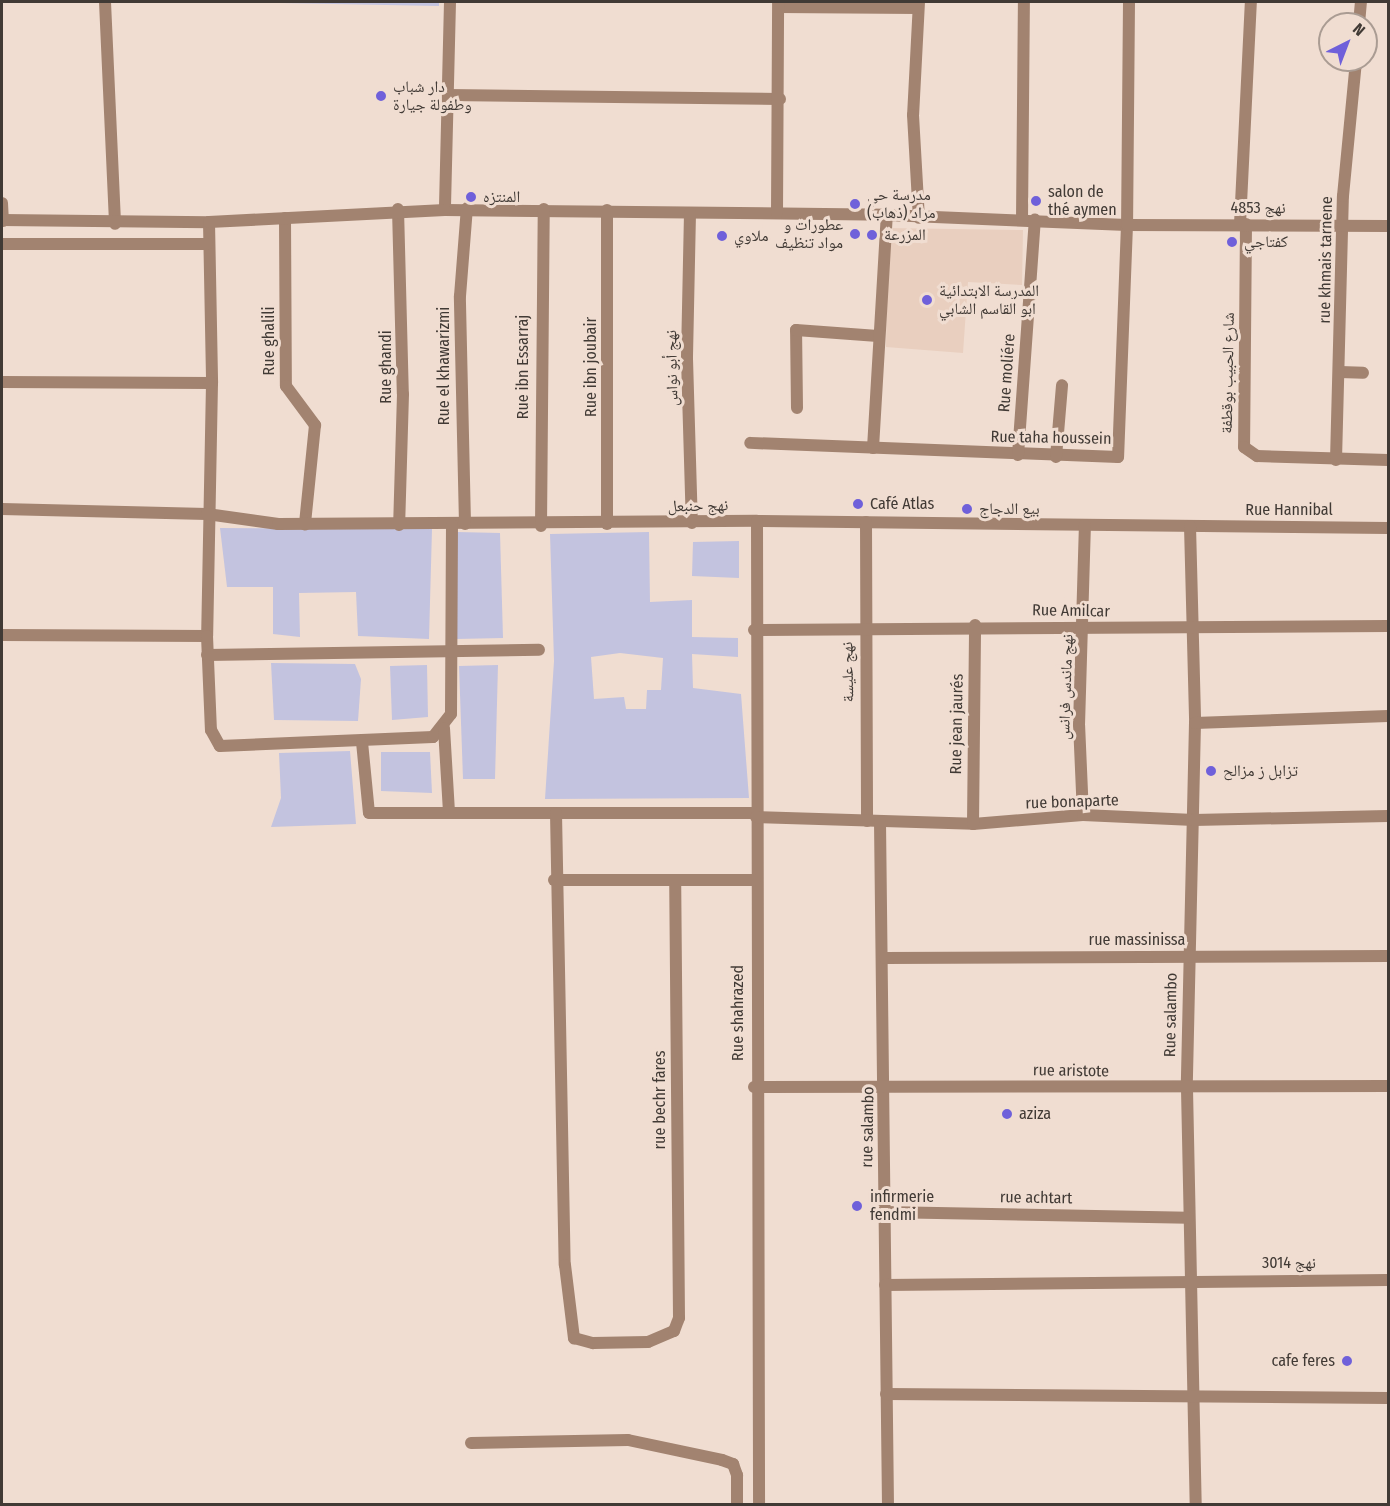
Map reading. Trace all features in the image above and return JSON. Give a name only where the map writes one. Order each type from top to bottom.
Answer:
[{"type":"street","points":[[105,2],[115,224]]},
{"type":"street","points":[[445,210],[450,2]]},
{"type":"street","name":"Rue moliére","points":[[1018,455],[1029,220],[1024,2]]},
{"type":"street","points":[[1127,225],[1129,2]]},
{"type":"street","points":[[1243,224],[1251,2]]},
{"type":"street","points":[[777,213],[780,99],[778,4],[919,5],[913,115],[919,218]]},
{"type":"street","name":"rue khmais tarnene","points":[[1336,460],[1342,225],[1355,72]]},
{"type":"street","points":[[448,95],[780,99]]},
{"type":"street","points":[[2,203],[2,220]]},
{"type":"street","name":"نهج 4853","points":[[2,220],[115,224],[209,222],[398,209],[467,208],[887,215],[1127,225],[1389,226]]},
{"type":"street","name":"Rue el khawarizmi","points":[[465,524],[460,296],[467,208]]},
{"type":"street","name":"Rue ghandi","points":[[398,209],[403,372],[399,525]]},
{"type":"street","name":"Rue ibn Essarraj","points":[[541,526],[544,209]]},
{"type":"street","name":"Rue ibn joubair","points":[[607,210],[607,524]]},
{"type":"street","name":"نهج أبو نواس","points":[[690,213],[687,359],[692,523]]},
{"type":"street","points":[[873,448],[887,215]]},
{"type":"street","name":"Rue ghalili","points":[[285,218],[286,386],[315,425],[305,524]]},
{"type":"street","points":[[209,222],[207,244],[212,383],[207,514],[207,655],[211,730],[220,746],[362,742],[433,736],[444,728],[451,714],[452,525]]},
{"type":"street","name":"شارع الحبيب بوقطفة","points":[[1243,224],[1244,447],[1257,456],[1389,460]]},
{"type":"street","name":"Rue taha houssein","points":[[750,443],[1113,460],[1120,451],[1127,225]]},
{"type":"street","points":[[2,244],[207,244]]},
{"type":"street","points":[[797,408],[796,330],[878,336]]},
{"type":"street","points":[[1340,372],[1363,373]]},
{"type":"street","points":[[2,381],[212,383]]},
{"type":"street","points":[[1056,457],[1062,385]]},
{"type":"street","name":"نهج حنبعل","points":[[2,509],[207,514],[305,524],[541,526],[756,521],[1190,526]]},
{"type":"street","name":"Rue shahrazed","points":[[756,521],[754,1087],[759,1504]]},
{"type":"street","name":"نهج عليسة","points":[[866,522],[864,626],[867,821]]},
{"type":"street","name":"نهج ماندس فرانس","points":[[1083,814],[1079,725],[1085,627],[1085,525]]},
{"type":"street","name":"Rue Hannibal","points":[[1190,526],[1389,528]]},
{"type":"street","name":"Rue salambo","points":[[1190,526],[1195,723],[1186,1089],[1196,1504]]},
{"type":"street","name":"Rue Amilcar","points":[[754,630],[975,625],[1193,631],[1389,626]]},
{"type":"street","name":"Rue jean jaurés","points":[[973,824],[975,625]]},
{"type":"street","points":[[2,634],[207,636]]},
{"type":"street","points":[[207,655],[539,650]]},
{"type":"street","points":[[1195,723],[1389,716]]},
{"type":"street","points":[[444,728],[449,811]]},
{"type":"street","name":"rue bonaparte","points":[[362,742],[368,812],[756,815],[880,822],[973,824],[1083,814],[1194,820],[1389,816]]},
{"type":"street","points":[[556,813],[554,880],[675,882],[755,880]]},
{"type":"street","name":"rue salambo","points":[[880,822],[885,958],[884,1212],[888,1504]]},
{"type":"street","name":"rue bechr fares","points":[[554,880],[566,1265],[574,1338],[648,1342],[675,1331],[679,1318],[675,882]]},
{"type":"street","name":"rue massinissa","points":[[885,958],[1389,956]]},
{"type":"street","name":"rue aristote","points":[[754,1087],[886,1085],[1186,1089],[1389,1086]]},
{"type":"street","name":"rue achtart","points":[[884,1212],[1188,1218]]},
{"type":"street","name":"نهج 3014","points":[[885,1285],[1189,1279],[1389,1280]]},
{"type":"street","points":[[886,1394],[1192,1399],[1389,1398]]},
{"type":"street","points":[[471,1443],[628,1440],[722,1460],[733,1464],[737,1475],[737,1504]]},
{"type":"shaded area","points":[[233,2],[439,2],[439,6]]},
{"type":"shaded area","name":"المدرسة الابتدائية ابو القاسم الشابي","points":[[888,228],[1023,230],[1022,285],[968,282],[963,353],[886,347]]},
{"type":"shaded area","points":[[220,528],[432,529],[429,639],[358,636],[356,592],[299,593],[300,637],[273,634],[273,587],[227,587]]},
{"type":"shaded area","points":[[457,532],[500,533],[503,638],[456,639]]},
{"type":"shaded area","points":[[649,532],[650,602],[692,600],[692,637],[738,638],[738,657],[692,654],[693,688],[741,694],[749,798],[545,799],[554,661],[550,534]],"holes":[[[620,653],[663,658],[661,690],[647,690],[646,709],[626,709],[624,697],[594,699],[591,657]]]},
{"type":"shaded area","points":[[739,541],[739,578],[692,576],[693,542]]},
{"type":"shaded area","points":[[271,663],[355,664],[361,679],[358,721],[274,720]]},
{"type":"shaded area","points":[[427,665],[428,717],[392,720],[390,666]]},
{"type":"shaded area","points":[[498,665],[495,779],[463,779],[459,666]]},
{"type":"shaded area","points":[[350,751],[356,824],[271,827],[281,798],[279,753]]},
{"type":"shaded area","points":[[381,752],[430,752],[432,793],[381,791]]},
{"type":"place","name":"دار شباب وطفولة جيارة","points":[[381,96]]},
{"type":"place","name":"المنتزه","points":[[471,197]]},
{"type":"place","name":"salon de thé aymen","points":[[1036,201]]},
{"type":"place","name":"مدرسة حي مراد (ذهاب)","points":[[855,204]]},
{"type":"place","name":"عطورات و مواد تنظيف","points":[[855,234]]},
{"type":"place","name":"المزرعة","points":[[872,235]]},
{"type":"place","name":"ملاوي","points":[[722,236]]},
{"type":"place","name":"كفتاجي","points":[[1232,242]]},
{"type":"place","name":"المدرسة الابتدائية ابو القاسم الشابي","points":[[927,300]]},
{"type":"place","name":"Café Atlas","points":[[858,504]]},
{"type":"place","name":"بيع الدجاج","points":[[967,509]]},
{"type":"place","name":"تزابل ز مزالح","points":[[1211,771]]},
{"type":"place","name":"aziza","points":[[1007,1114]]},
{"type":"place","name":"infirmerie fendmi","points":[[857,1206]]},
{"type":"place","name":"cafe feres","points":[[1347,1361]]}]
